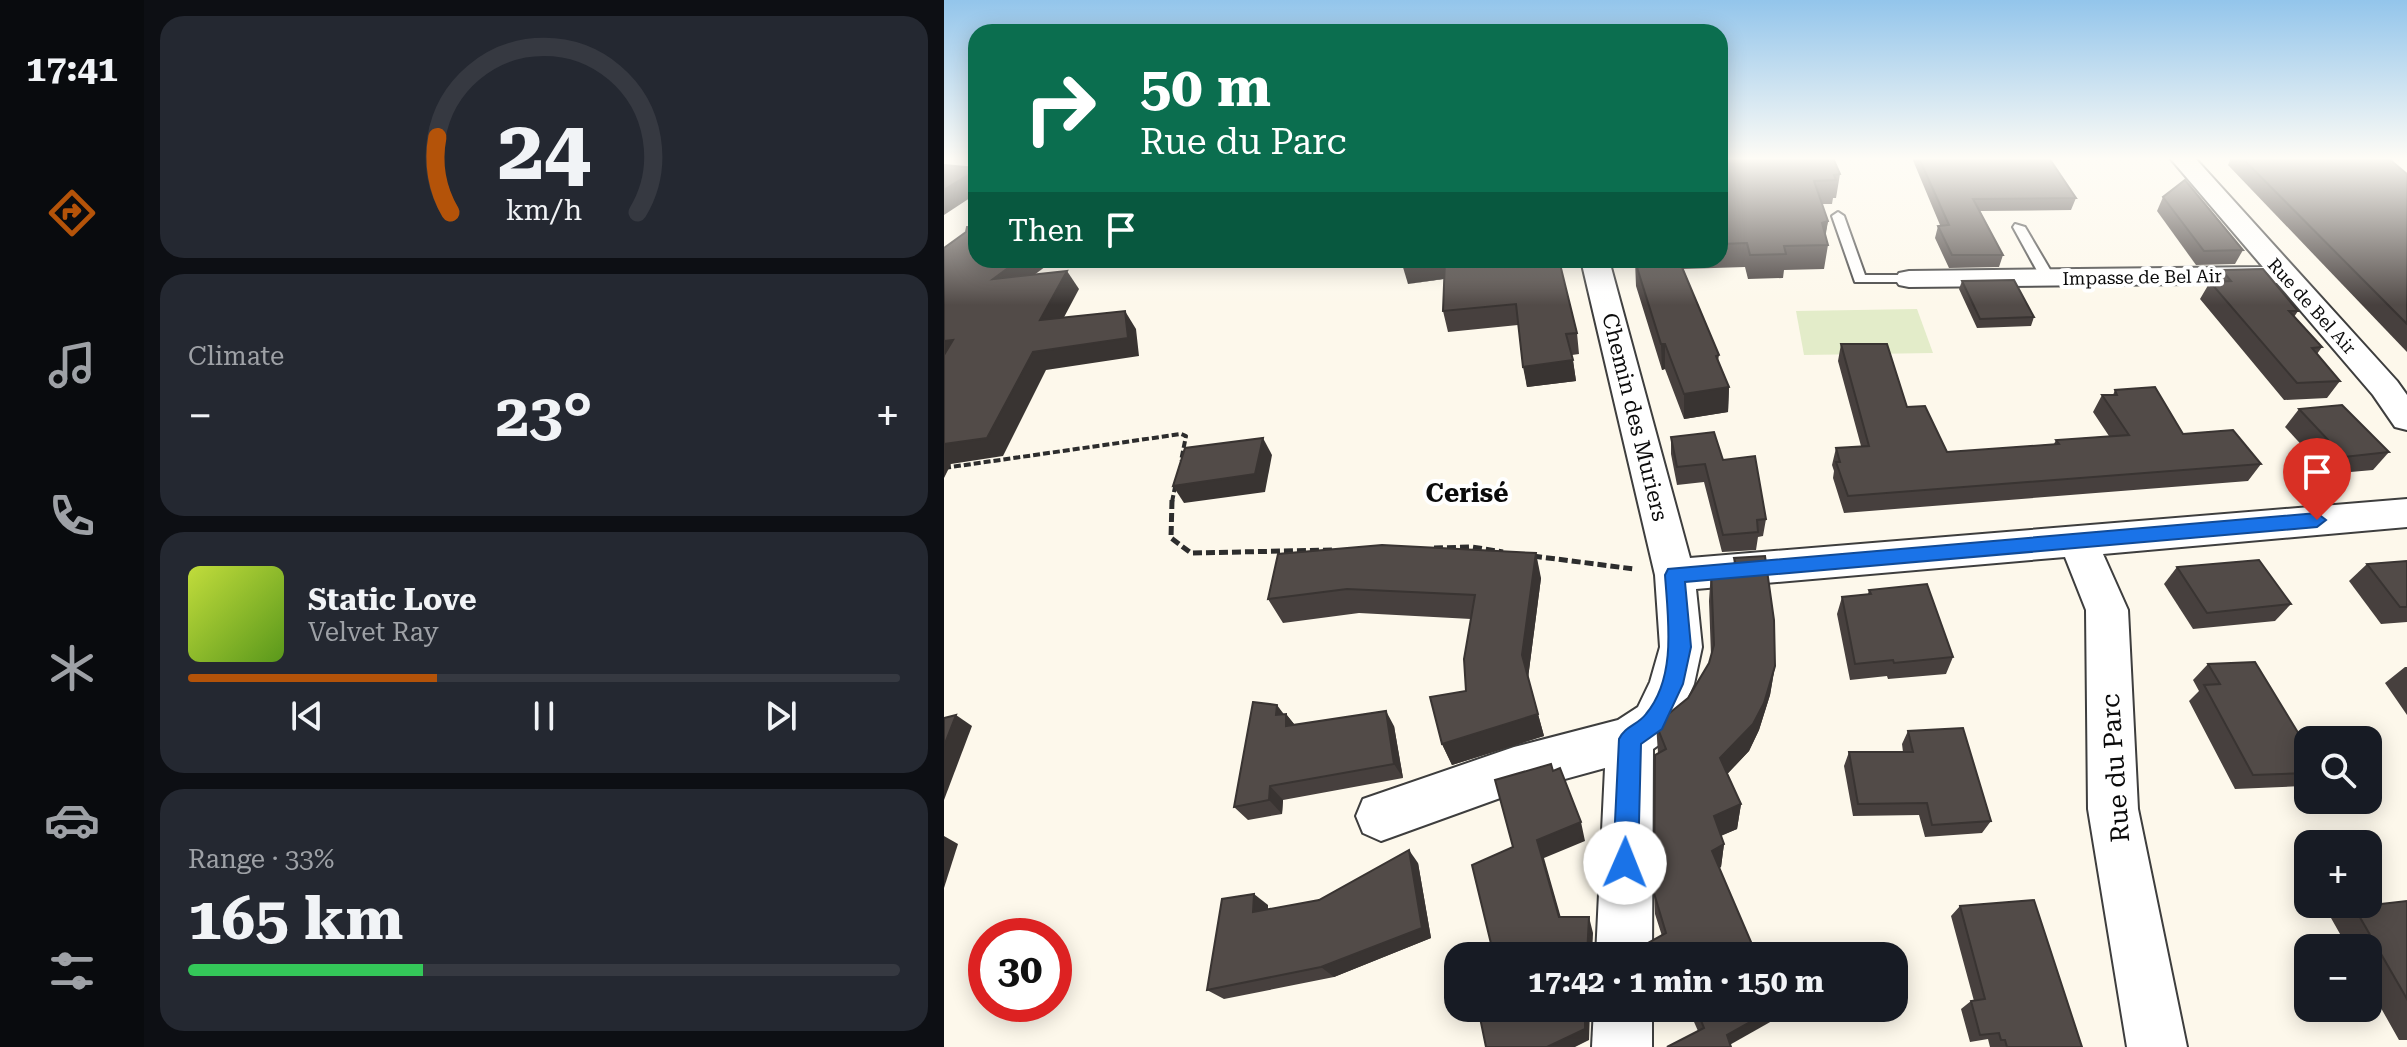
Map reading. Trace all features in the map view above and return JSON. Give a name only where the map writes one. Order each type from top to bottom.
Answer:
[{"type":"street","name":"Rue de Bel Air","points":[[2225,207],[2385,388],[2407,419]]},
{"type":"street","name":"Chemin des Muriers","points":[[1597,268],[1675,575],[1681,647],[1672,684],[1654,722],[1630,739]]},
{"type":"street","name":"Impasse de Bel Air","points":[[1909,279],[2285,275]]},
{"type":"street","points":[[1675,575],[2407,513]]},
{"type":"street","name":"Rue du Parc","points":[[2078,540],[2107,610],[2113,809],[2157,1047]]},
{"type":"street","points":[[1381,816],[1514,770],[1630,739],[1624,942]]},
{"type":"street","points":[[1622,1047],[1623,1022]]},
{"type":"lane","points":[[1838,216],[1860,279],[1909,279]]},
{"type":"lane","name":"Impasse de Bel Air","points":[[2019,227],[2048,278]]},
{"type":"path","points":[[944,468],[1181,434],[1186,436],[1170,511],[1171,538],[1191,553],[1336,550]]},
{"type":"path","points":[[1427,548],[1472,547],[1675,575]]},
{"type":"green space","points":[[1917,309],[1933,353],[1804,355],[1796,311]]},
{"type":"building","points":[[1728,207],[1823,207],[1828,221],[1822,223],[1828,245],[1784,246],[1786,254],[1750,255],[1747,243],[1728,244]]},
{"type":"building","points":[[1941,207],[1977,207],[2003,255],[1952,255],[1938,226],[1949,225]]},
{"type":"building","points":[[2170,207],[2207,207],[2243,250],[2204,251]]},
{"type":"building","points":[[2291,207],[2407,207],[2407,324]]},
{"type":"building","points":[[968,227],[968,268],[1008,268],[993,279],[1067,271],[1040,320],[1125,311],[1128,338],[1033,352],[987,438],[944,444],[944,355],[953,340],[944,341],[944,248]]},
{"type":"building","points":[[1445,268],[1561,268],[1577,333],[1566,334],[1573,360],[1523,367],[1516,304],[1443,311]]},
{"type":"building","points":[[1637,268],[1682,268],[1729,387],[1684,394],[1665,344],[1661,344]]},
{"type":"building","points":[[2263,269],[2298,311],[2289,311],[2322,347],[2312,348],[2340,381],[2297,383],[2210,282],[2231,281],[2222,270]]},
{"type":"building","points":[[2014,280],[2034,317],[1980,319],[1962,281]]},
{"type":"building","points":[[1841,344],[1887,344],[1907,407],[1925,406],[1947,452],[2059,444],[2056,440],[2129,435],[2102,395],[2117,395],[2115,390],[2155,387],[2183,434],[2233,430],[2261,464],[1848,496],[1836,462],[1840,462],[1836,448],[1869,446]]},
{"type":"building","points":[[2342,405],[2389,452],[2344,457],[2299,409]]},
{"type":"building","points":[[1714,432],[1723,460],[1755,456],[1766,519],[1757,520],[1758,532],[1723,535],[1705,464],[1677,467],[1671,437]]},
{"type":"building","points":[[1263,438],[1255,474],[1173,486],[1185,448]]},
{"type":"building","points":[[1382,545],[1536,553],[1522,655],[1538,714],[1442,744],[1430,697],[1466,691],[1464,659],[1475,595],[1347,589],[1268,599],[1278,554]]},
{"type":"building","points":[[1765,556],[1774,620],[1775,666],[1764,703],[1753,724],[1720,758],[1741,804],[1714,816],[1724,844],[1712,851],[1751,942],[1650,942],[1666,933],[1654,893],[1655,755],[1666,749],[1656,724],[1688,698],[1709,663],[1714,645],[1711,570],[1737,569],[1734,558]]},
{"type":"building","points":[[2259,560],[2291,604],[2207,613],[2177,567]]},
{"type":"building","points":[[2407,561],[2407,607],[2400,607],[2367,564]]},
{"type":"building","points":[[1927,584],[1953,657],[1855,664],[1842,597],[1871,594],[1869,590]]},
{"type":"building","points":[[2255,662],[2294,726],[2294,774],[2253,775],[2204,685],[2220,684],[2208,664]]},
{"type":"building","points":[[1253,702],[1277,705],[1276,715],[1286,714],[1286,726],[1386,711],[1394,764],[1270,786],[1269,800],[1234,807]]},
{"type":"building","points":[[956,715],[944,746],[944,718]]},
{"type":"building","points":[[1963,728],[1991,821],[1932,825],[1927,803],[1858,804],[1849,752],[1913,752],[1908,731]]},
{"type":"building","points":[[1551,764],[1553,771],[1560,768],[1581,822],[1537,840],[1559,917],[1589,917],[1588,942],[1491,942],[1472,865],[1513,847],[1495,780]]},
{"type":"building","points":[[1409,850],[1422,928],[1321,967],[1207,990],[1222,899],[1254,894],[1253,912],[1319,900]]},
{"type":"building","points":[[2034,900],[2082,1047],[2007,1047],[1999,1033],[1980,1035],[1971,1001],[1985,999],[1960,906]]},
{"type":"building","points":[[2407,901],[2407,999],[2382,956],[2382,934],[2370,934],[2360,918],[2382,918],[2382,904]]},
{"type":"building","points":[[1481,1022],[1585,1022],[1585,1029],[1547,1047],[1486,1047]]},
{"type":"building","points":[[1702,1022],[1750,1022],[1727,1035],[1731,1047],[1667,1047],[1704,1028]]},
{"type":"district","name":"Cerisé","points":[[1467,493]]},
{"type":"route","points":[[1625,863],[1630,739],[1654,722],[1672,684],[1681,647],[1675,575],[2317,520]]}]
